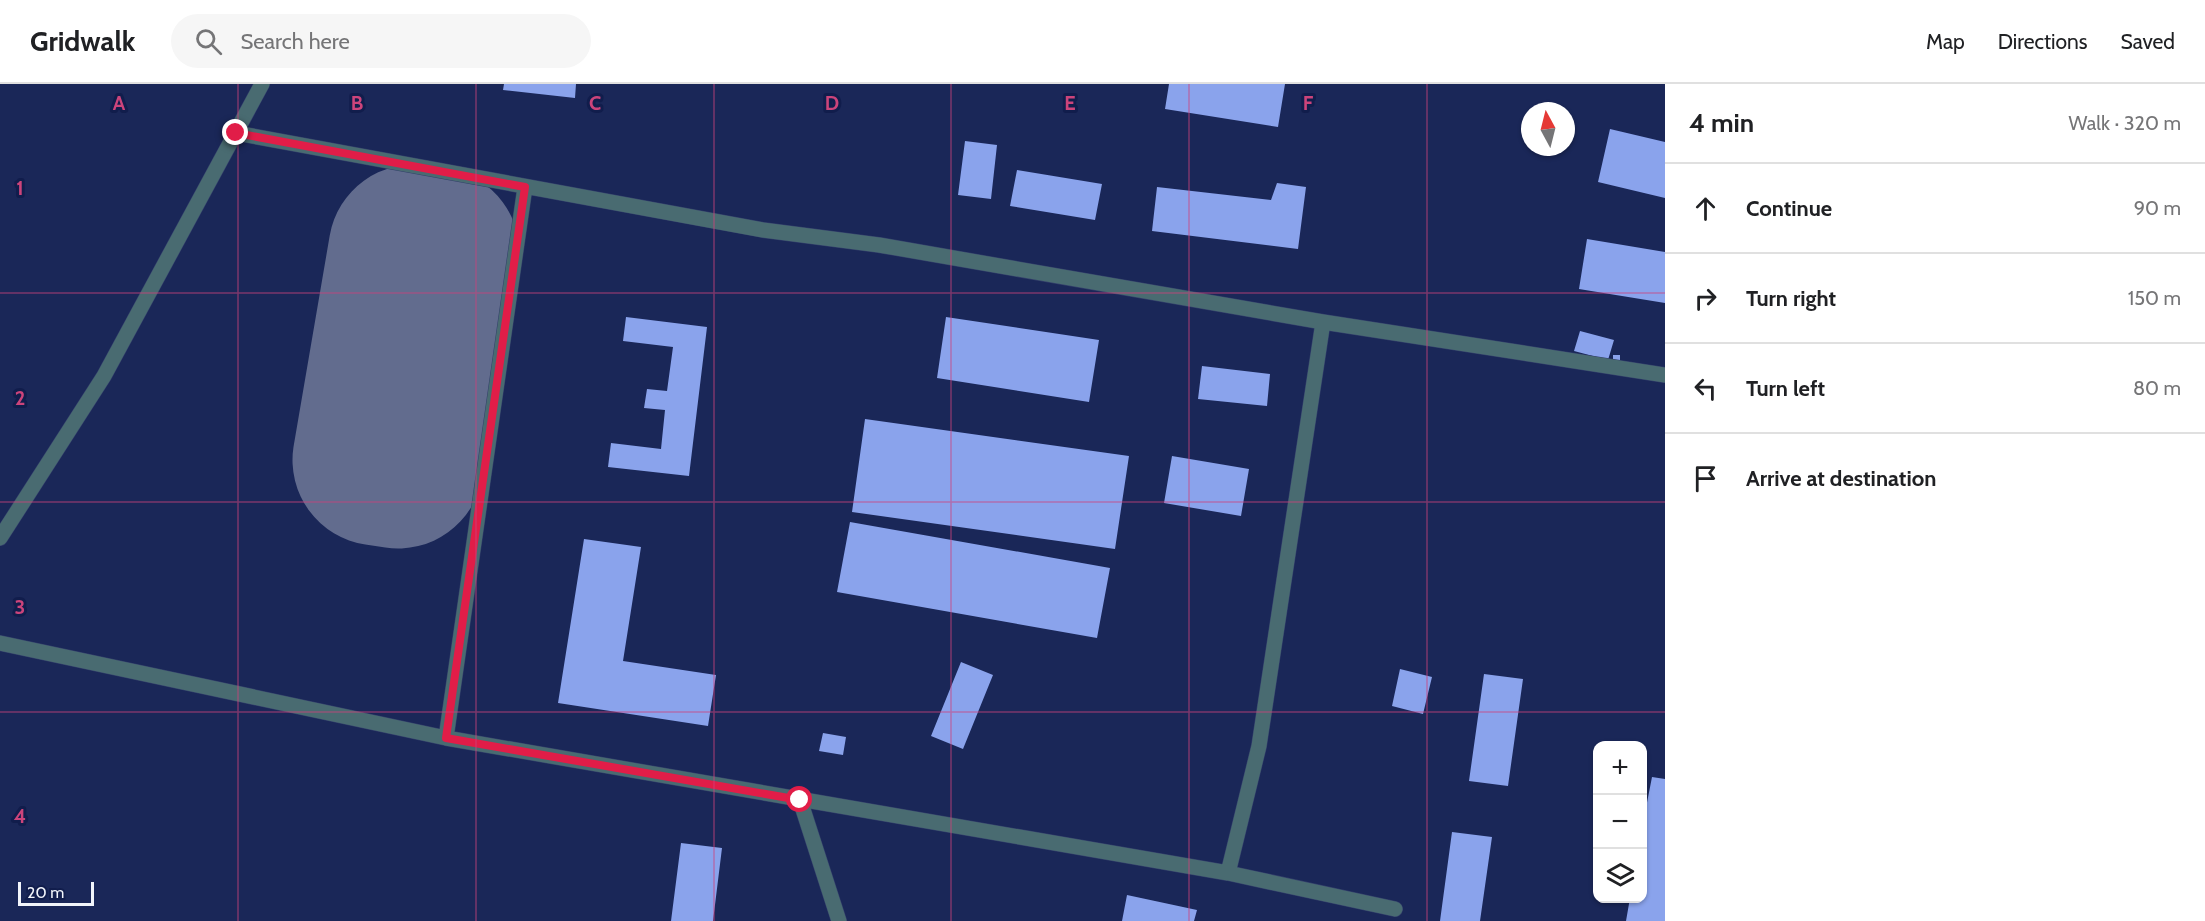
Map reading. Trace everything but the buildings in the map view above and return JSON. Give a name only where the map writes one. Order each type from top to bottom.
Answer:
[{"type":"street","points":[[0,538],[104,376],[262,84]]},
{"type":"street","points":[[236,133],[763,230],[879,245],[1323,322],[1665,375]]},
{"type":"street","points":[[446,738],[525,187]]},
{"type":"street","points":[[1228,873],[1259,746],[1323,322]]},
{"type":"street","points":[[0,643],[446,738],[1228,873],[1395,909]]},
{"type":"street","points":[[800,800],[839,921]]},
{"type":"runway","points":[[414,250],[434,253],[398,463],[378,460],[414,250]]},
{"type":"route","points":[[236,133],[525,187],[446,738],[800,800]]}]
